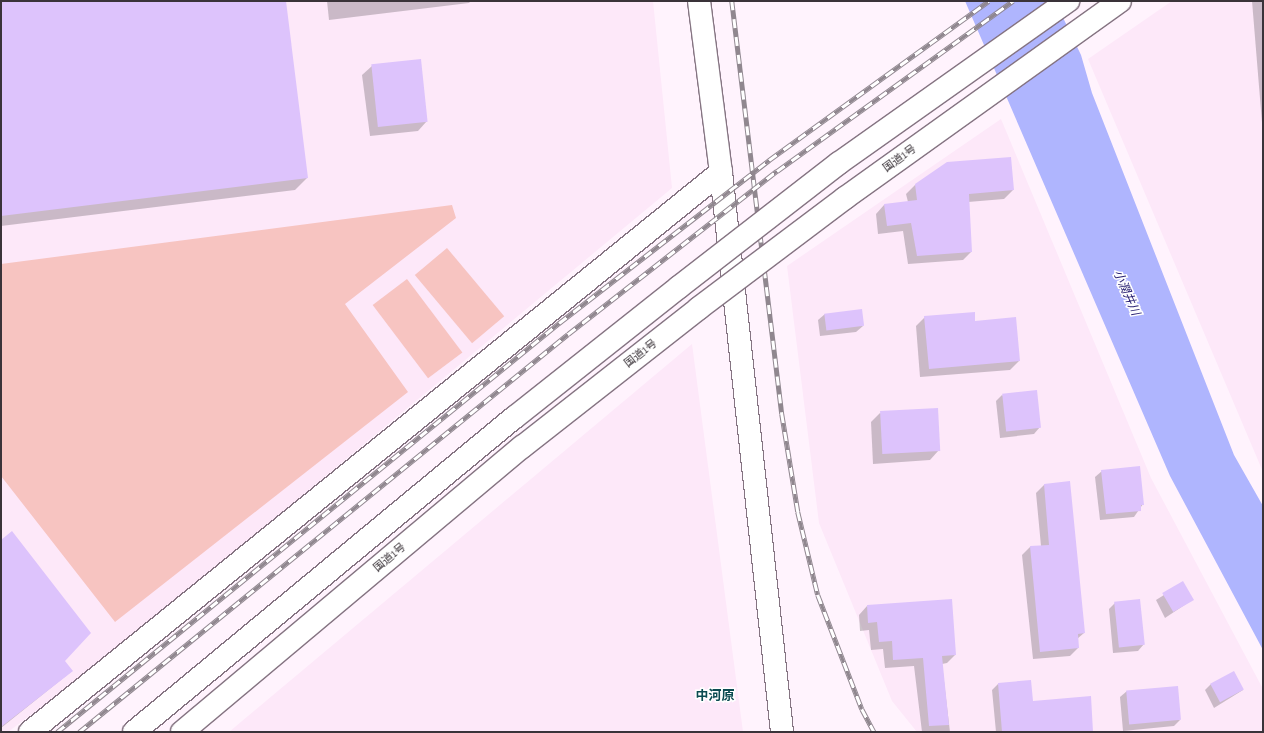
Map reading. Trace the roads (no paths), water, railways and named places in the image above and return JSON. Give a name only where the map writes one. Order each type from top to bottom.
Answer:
[{"type":"main road","points":[[699,1],[720,172],[782,732]]},
{"type":"main road","points":[[134,732],[496,432],[679,287],[840,163],[1068,1]]},
{"type":"main road","name":"国道1号","points":[[182,732],[522,448],[699,308],[845,198],[1120,1]]},
{"type":"main road","points":[[30,732],[720,172]]},
{"type":"water","name":"小潤井川","points":[[965,1],[1055,1],[1081,55],[1092,93],[1234,455],[1263,506],[1263,650],[1170,476]]},
{"type":"railway","points":[[732,1],[782,414],[798,512],[818,595],[862,709],[874,732]]},
{"type":"railway","points":[[57,732],[559,323],[769,160],[989,1]]},
{"type":"railway","points":[[79,732],[568,334],[777,171],[1013,1]]},
{"type":"district","name":"中河原","points":[[715,696]]}]
